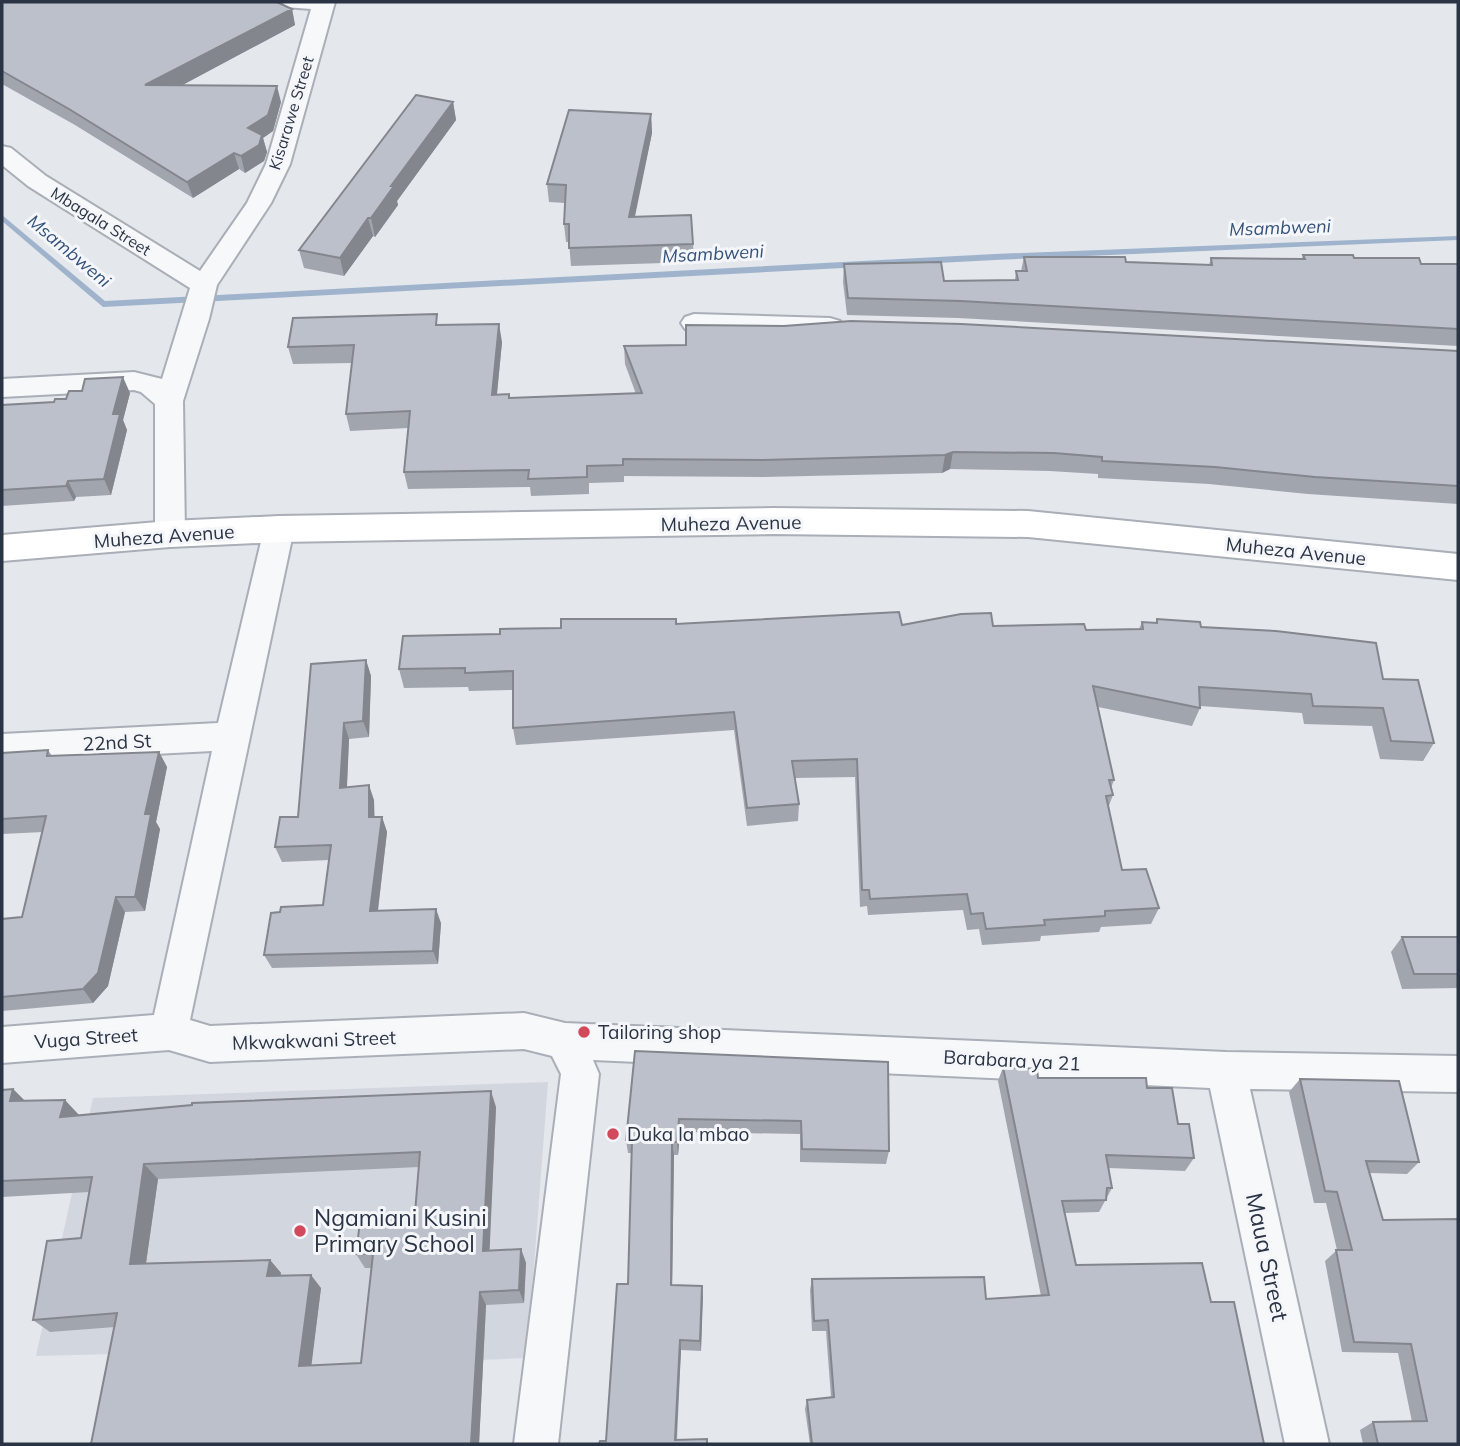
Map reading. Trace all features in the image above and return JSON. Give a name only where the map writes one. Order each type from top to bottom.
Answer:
[{"type":"street","points":[[293,2],[323,2]]},
{"type":"street","name":"Kisarawe Street","points":[[203,288],[259,203],[278,164],[323,2]]},
{"type":"street","name":"Mbagala Street","points":[[2,153],[37,181],[203,288]]},
{"type":"street","points":[[170,534],[169,401],[196,319],[203,288]]},
{"type":"street","points":[[694,323],[861,327]]},
{"type":"street","points":[[2,388],[134,381],[150,384],[169,401]]},
{"type":"street","name":"Muheza Avenue","points":[[2,548],[170,534],[279,529],[773,522],[1028,524],[1458,567]]},
{"type":"street","points":[[169,1032],[279,529]]},
{"type":"street","name":"22nd St","points":[[2,748],[232,736]]},
{"type":"street","name":"Mkwakwani Street","points":[[169,1032],[210,1044],[524,1031],[565,1041]]},
{"type":"street","name":"Vuga Street","points":[[2,1045],[169,1032]]},
{"type":"street","points":[[536,1444],[580,1074],[565,1041]]},
{"type":"street","name":"Barabara ya 21","points":[[565,1041],[1226,1070],[1458,1074]]},
{"type":"street","name":"Maua Street","points":[[1226,1070],[1307,1444]]},
{"type":"shaded area","points":[[548,1082],[527,1358],[267,1369],[114,1354],[36,1356],[93,1098]]},
{"type":"building","points":[[2,2],[277,2],[292,9],[145,85],[277,86],[268,115],[248,128],[262,135],[259,145],[241,156],[234,153],[187,182],[2,71]]},
{"type":"building","points":[[416,95],[453,102],[391,186],[394,186],[371,218],[368,218],[340,258],[299,250]]},
{"type":"building","points":[[569,110],[651,114],[629,217],[691,215],[693,244],[569,248],[569,224],[564,224],[566,185],[547,184]]},
{"type":"building","points":[[1303,255],[1419,258],[1421,264],[1458,264],[1458,329],[961,301],[848,298],[844,264],[941,262],[944,281],[1018,280],[1016,271],[1027,271],[1024,257],[1125,257],[1126,262],[1212,265],[1211,258],[1305,259]]},
{"type":"building","points":[[437,314],[436,325],[499,324],[492,395],[509,394],[509,398],[642,393],[624,346],[686,345],[686,325],[784,326],[851,321],[961,324],[1458,351],[1458,486],[1102,461],[1102,457],[1054,453],[953,452],[945,455],[763,460],[623,459],[623,465],[587,466],[587,477],[528,479],[529,470],[404,472],[410,411],[346,414],[354,345],[288,347],[293,318]]},
{"type":"building","points":[[123,377],[113,414],[120,414],[104,479],[68,481],[66,486],[2,490],[2,405],[54,402],[55,399],[66,399],[69,391],[82,391],[85,379]]},
{"type":"building","points":[[899,612],[902,625],[961,614],[991,613],[993,626],[1084,624],[1086,630],[1143,629],[1142,622],[1157,623],[1157,619],[1200,622],[1201,627],[1276,631],[1376,643],[1383,679],[1418,680],[1434,743],[1391,741],[1383,708],[1313,706],[1311,694],[1199,687],[1200,708],[1093,686],[1114,780],[1109,780],[1113,795],[1106,796],[1122,870],[1146,869],[1159,908],[1105,911],[1105,916],[1044,920],[1045,925],[986,929],[983,913],[971,914],[967,894],[870,899],[869,890],[862,890],[857,759],[792,761],[799,804],[747,808],[734,712],[513,728],[513,671],[465,673],[465,668],[399,669],[403,636],[500,634],[500,629],[561,628],[561,619],[676,619],[676,624]]},
{"type":"building","points":[[366,660],[363,721],[344,723],[340,788],[369,785],[369,817],[382,817],[370,911],[436,909],[433,951],[264,955],[271,913],[280,912],[281,907],[323,905],[331,845],[275,847],[280,817],[298,817],[311,664]]},
{"type":"building","points":[[48,750],[47,756],[159,752],[145,814],[151,814],[135,897],[116,897],[98,973],[83,989],[2,997],[2,919],[22,917],[46,816],[2,819],[2,753]]},
{"type":"building","points":[[1402,937],[1458,937],[1458,974],[1414,974]]},
{"type":"building","points":[[635,1051],[888,1062],[889,1151],[802,1149],[801,1121],[679,1119],[677,1142],[672,1142],[671,1285],[702,1286],[700,1341],[680,1340],[675,1440],[707,1439],[707,1444],[599,1444],[600,1441],[606,1441],[617,1284],[628,1284],[632,1140],[626,1140]]},
{"type":"building","points":[[1003,1067],[1037,1069],[1038,1078],[1146,1078],[1147,1088],[1172,1088],[1178,1124],[1189,1124],[1194,1158],[1106,1155],[1112,1188],[1107,1188],[1106,1200],[1062,1201],[1076,1265],[1202,1263],[1211,1302],[1234,1302],[1264,1444],[812,1444],[807,1400],[834,1397],[828,1320],[814,1321],[812,1279],[984,1277],[986,1299],[1049,1295]]},
{"type":"building","points":[[1300,1079],[1399,1081],[1419,1162],[1366,1161],[1383,1220],[1458,1219],[1458,1444],[1378,1444],[1373,1422],[1427,1421],[1411,1344],[1354,1342],[1336,1250],[1352,1250],[1337,1192],[1325,1191]]},
{"type":"building","points":[[13,1089],[10,1101],[65,1100],[60,1117],[192,1103],[491,1091],[483,1251],[521,1249],[519,1290],[480,1292],[471,1444],[91,1444],[117,1313],[33,1320],[47,1241],[81,1238],[92,1177],[2,1181],[2,1090]],"holes":[[[420,1152],[415,1213],[361,1214],[356,1254],[373,1254],[361,1363],[299,1366],[311,1275],[267,1276],[270,1260],[130,1264],[144,1164]]]},
{"type":"waterway","name":"Msambweni","points":[[2,217],[103,304],[995,257],[1458,238]]},
{"type":"place","name":"Tailoring shop","points":[[584,1032]]},
{"type":"place","name":"Duka la mbao","points":[[613,1134]]},
{"type":"place","name":"Ngamiani Kusini Primary School","points":[[300,1231]]}]
